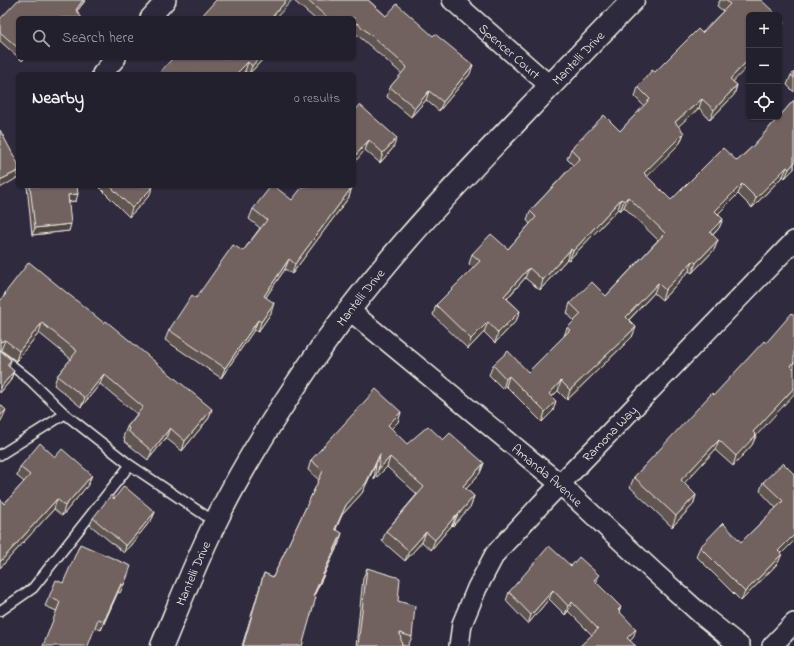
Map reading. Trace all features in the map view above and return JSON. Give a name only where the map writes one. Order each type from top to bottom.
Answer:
[{"type":"street","points":[[152,16],[166,0]]},
{"type":"street","name":"Spencer Court","points":[[452,0],[550,86]]},
{"type":"street","name":"Mantelli Drive","points":[[162,646],[215,522],[275,418],[309,366],[349,310],[394,253],[445,196],[633,0]]},
{"type":"street","points":[[104,72],[114,60]]},
{"type":"street","name":"Ramona Way","points":[[459,646],[462,624],[477,588],[495,554],[560,484],[794,241]]},
{"type":"street","name":"Amanda Avenue","points":[[349,310],[560,484],[704,617],[740,646]]},
{"type":"street","points":[[772,646],[794,623]]},
{"type":"lane","points":[[0,356],[30,380],[65,414],[130,465],[215,522]]},
{"type":"lane","points":[[0,455],[65,414]]},
{"type":"lane","points":[[0,611],[32,588],[130,465]]},
{"type":"building","points":[[18,0],[83,0],[76,10],[80,16],[16,16],[16,46],[0,32],[0,19]]},
{"type":"building","points":[[216,0],[287,0],[273,16],[202,16]]},
{"type":"building","points":[[307,0],[368,0],[386,16],[397,4],[433,36],[435,34],[473,65],[443,102],[429,91],[415,108],[390,87],[407,67],[357,23],[356,24],[356,16],[326,16]]},
{"type":"building","points":[[725,0],[761,0],[774,12],[746,12],[746,62],[730,79],[737,85],[714,110],[702,99],[675,122],[684,133],[644,173],[671,200],[723,148],[737,161],[753,146],[776,120],[782,120],[782,113],[794,100],[794,163],[789,169],[787,167],[756,198],[742,184],[715,211],[723,219],[710,232],[718,240],[696,263],[693,261],[665,290],[658,283],[626,317],[636,327],[570,390],[561,381],[549,394],[556,401],[545,412],[509,376],[506,379],[493,365],[508,351],[528,372],[570,330],[567,328],[581,314],[570,303],[592,282],[606,296],[665,233],[628,197],[624,201],[621,199],[573,251],[571,249],[543,280],[529,268],[504,296],[520,311],[498,333],[488,322],[471,339],[436,305],[480,261],[472,254],[491,234],[508,249],[536,217],[530,211],[580,158],[571,149],[604,115],[620,131],[650,99],[638,87],[652,70],[655,72],[698,29],[702,33],[730,4]]},
{"type":"building","points":[[171,60],[257,60],[252,66],[248,62],[238,72],[160,72]]},
{"type":"building","points":[[360,105],[397,138],[383,153],[369,140],[356,155],[356,110]]},
{"type":"building","points":[[0,130],[16,160],[16,172],[0,180]]},
{"type":"building","points":[[30,188],[77,188],[78,194],[68,195],[71,224],[35,228]]},
{"type":"building","points":[[112,188],[152,188],[132,208]]},
{"type":"building","points":[[269,188],[277,188],[292,200],[301,188],[351,188],[295,264],[289,259],[264,296],[274,303],[261,322],[258,320],[225,368],[169,330],[192,295],[196,298],[233,245],[243,251],[267,220],[253,209]]},
{"type":"building","points":[[29,262],[104,323],[106,321],[212,409],[185,441],[170,428],[152,451],[128,431],[129,428],[127,427],[143,407],[104,374],[85,398],[57,376],[77,351],[42,323],[19,351],[5,340],[0,342],[0,301]]},
{"type":"building","points":[[792,313],[794,315],[794,362],[791,366],[794,369],[794,388],[753,432],[756,435],[736,456],[719,440],[681,480],[696,495],[676,516],[634,477],[712,393],[714,395],[764,341],[766,343]]},
{"type":"building","points":[[0,350],[11,360],[7,365],[14,371],[0,388]]},
{"type":"building","points":[[376,389],[401,412],[388,425],[407,444],[428,426],[443,440],[450,433],[484,463],[463,486],[474,496],[435,540],[426,532],[409,551],[386,531],[424,487],[390,457],[378,470],[380,454],[366,483],[346,505],[335,529],[342,533],[313,596],[316,597],[302,646],[243,646],[264,573],[273,577],[323,471],[311,460]]},
{"type":"building","points":[[0,404],[6,410],[0,416]]},
{"type":"building","points":[[40,443],[55,457],[62,449],[92,475],[65,506],[57,499],[0,562],[0,499],[4,504],[30,475],[20,467]]},
{"type":"building","points":[[783,463],[794,474],[794,535],[778,551],[782,554],[745,592],[700,547],[723,523],[741,542],[783,501],[763,482]]},
{"type":"building","points":[[124,486],[155,512],[126,546],[93,518],[111,495],[114,499]]},
{"type":"building","points":[[80,544],[131,566],[124,585],[121,584],[104,621],[98,619],[88,646],[43,646],[60,602],[49,597],[56,580],[63,583]]},
{"type":"building","points":[[549,546],[571,566],[579,557],[599,575],[594,580],[621,607],[618,610],[636,629],[627,638],[636,646],[580,646],[598,629],[572,602],[568,606],[553,590],[531,615],[509,592]]},
{"type":"building","points":[[367,568],[400,578],[398,601],[415,606],[412,637],[400,633],[402,646],[358,646]]}]
